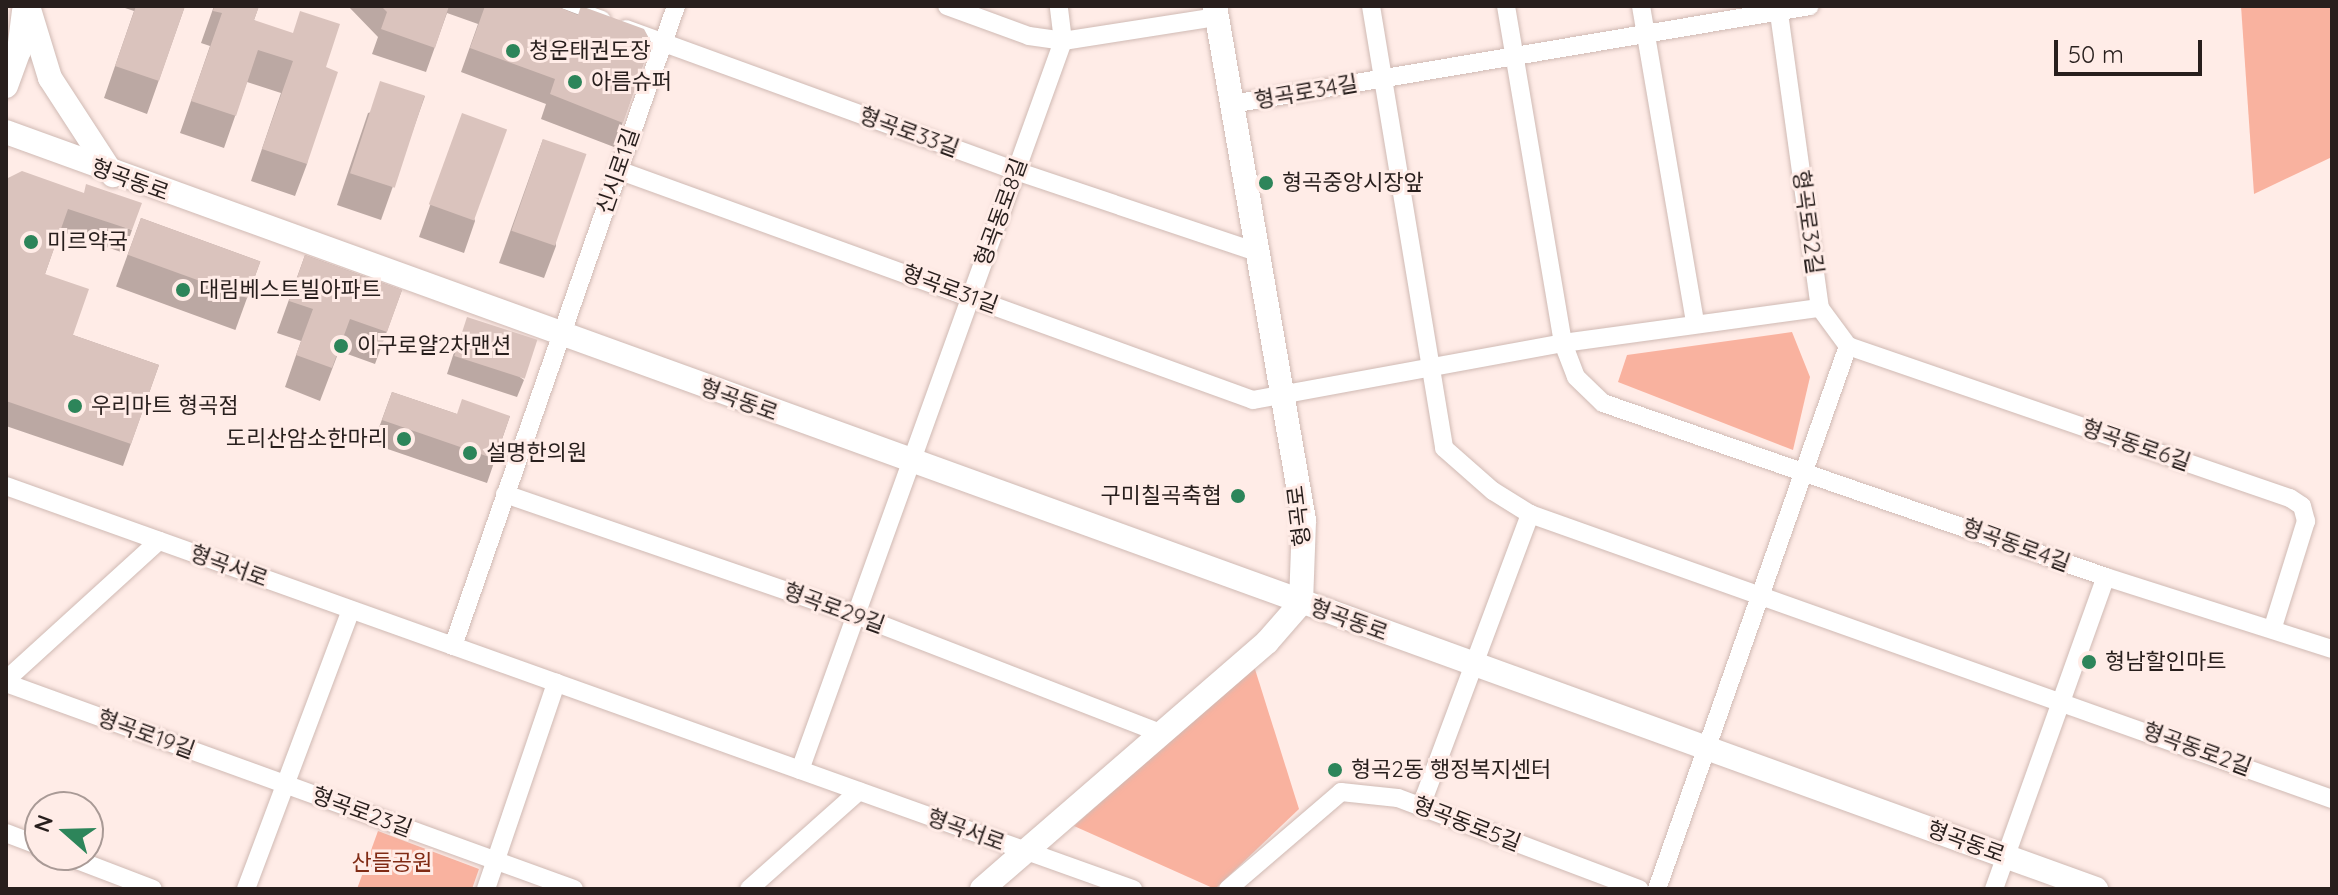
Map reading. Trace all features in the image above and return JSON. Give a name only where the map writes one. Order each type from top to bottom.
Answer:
[{"type":"street","points":[[6,86],[19,51],[26,6]]},
{"type":"street","points":[[26,6],[50,78],[113,175]]},
{"type":"street","name":"형곡로33길","points":[[563,6],[1016,171],[1257,252]]},
{"type":"street","name":"신시로1길","points":[[561,336],[676,6]]},
{"type":"street","points":[[947,6],[1029,36],[1063,41],[1216,12]]},
{"type":"street","name":"형곡동로8길","points":[[911,462],[1063,41],[1059,6]]},
{"type":"street","name":"형곡로34길","points":[[1371,6],[1381,79]]},
{"type":"street","points":[[1506,6],[1563,343],[1576,377],[1603,403],[1804,470]]},
{"type":"street","points":[[1641,6],[1695,323]]},
{"type":"street","name":"형곡로34길","points":[[1232,104],[1645,34],[1778,8],[1810,6]]},
{"type":"street","name":"형곡로32길","points":[[1778,8],[1820,308]]},
{"type":"street","name":"형곡로","points":[[1216,12],[1304,520],[1301,603]]},
{"type":"street","points":[[1381,79],[1444,448],[1493,491],[1530,514],[2062,699]]},
{"type":"street","name":"형곡동로","points":[[6,132],[113,175],[2096,889]]},
{"type":"street","name":"형곡로31길","points":[[618,170],[1253,400],[1282,398]]},
{"type":"street","points":[[1282,398],[1429,365],[1695,323],[1820,308],[1848,346],[1657,889]]},
{"type":"street","points":[[453,646],[561,336]]},
{"type":"street","name":"형곡동로6길","points":[[1848,346],[2297,503],[2306,521],[2273,627]]},
{"type":"street","points":[[800,770],[911,462]]},
{"type":"street","name":"형곡동로4길","points":[[1804,470],[2106,577]]},
{"type":"street","name":"형곡서로","points":[[6,486],[1133,889]]},
{"type":"street","name":"형곡로29길","points":[[505,494],[856,615],[1160,733]]},
{"type":"street","points":[[1421,806],[1530,514]]},
{"type":"street","name":"형곡로19길","points":[[159,541],[6,682],[286,784]]},
{"type":"street","points":[[1994,889],[2106,577],[2273,627],[2332,649]]},
{"type":"street","points":[[982,889],[1267,642],[1301,603]]},
{"type":"street","name":"형곡로23길","points":[[246,889],[351,610]]},
{"type":"street","points":[[486,889],[556,683]]},
{"type":"street","name":"형곡동로2길","points":[[2062,699],[2332,799]]},
{"type":"street","name":"형곡로23길","points":[[286,784],[574,889]]},
{"type":"street","points":[[749,889],[859,791]]},
{"type":"street","name":"형곡동로5길","points":[[1228,889],[1341,792],[1421,806],[1639,889]]},
{"type":"street","points":[[104,870],[153,889]]},
{"type":"green space","points":[[2241,6],[2332,6],[2332,157],[2254,194]]},
{"type":"green space","points":[[1792,332],[1810,377],[1793,450],[1618,382],[1627,355]]},
{"type":"green space","points":[[1254,666],[1299,809],[1215,889],[1074,826]]},
{"type":"green space","name":"산들공원","points":[[378,831],[479,869],[472,889],[357,889]]},
{"type":"building","points":[[136,6],[185,6],[159,81],[115,66]]},
{"type":"building","points":[[214,6],[259,6],[254,20],[293,33],[300,11],[340,24],[326,67],[338,72],[307,164],[262,149],[293,61],[258,50],[236,116],[191,101],[222,13],[213,11]]},
{"type":"building","points":[[381,6],[449,6],[435,48],[381,29],[387,12]]},
{"type":"building","points":[[485,6],[556,6],[578,15],[581,6],[644,29],[651,42],[623,123],[550,94],[555,79],[470,48]]},
{"type":"building","points":[[380,81],[425,96],[395,188],[350,173]]},
{"type":"building","points":[[462,113],[507,129],[474,221],[429,204]]},
{"type":"building","points":[[543,139],[586,154],[555,246],[511,231]]},
{"type":"building","points":[[22,171],[84,193],[86,184],[142,203],[132,230],[68,209],[45,274],[89,289],[73,335],[159,365],[131,444],[6,401],[6,179]]},
{"type":"building","points":[[141,218],[260,261],[247,298],[128,255]]},
{"type":"building","points":[[305,255],[402,290],[387,332],[350,319],[332,368],[296,355],[313,309],[289,301]]},
{"type":"building","points":[[467,317],[537,340],[525,379],[454,356]]},
{"type":"building","points":[[392,392],[457,414],[462,399],[510,416],[495,459],[382,420]]},
{"type":"place","name":"청운태권도장","points":[[513,51]]},
{"type":"place","name":"아름슈퍼","points":[[575,82]]},
{"type":"place","name":"형곡중앙시장앞","points":[[1266,183]]},
{"type":"place","name":"미르약국","points":[[31,242]]},
{"type":"place","name":"대림베스트빌아파트","points":[[183,290]]},
{"type":"place","name":"이구로얄2차맨션","points":[[341,346]]},
{"type":"place","name":"우리마트 형곡점","points":[[75,406]]},
{"type":"place","name":"도리산암소한마리","points":[[404,439]]},
{"type":"place","name":"설명한의원","points":[[470,453]]},
{"type":"place","name":"구미칠곡축협","points":[[1238,496]]},
{"type":"place","name":"형남할인마트","points":[[2089,662]]},
{"type":"place","name":"형곡2동 행정복지센터","points":[[1335,770]]}]
